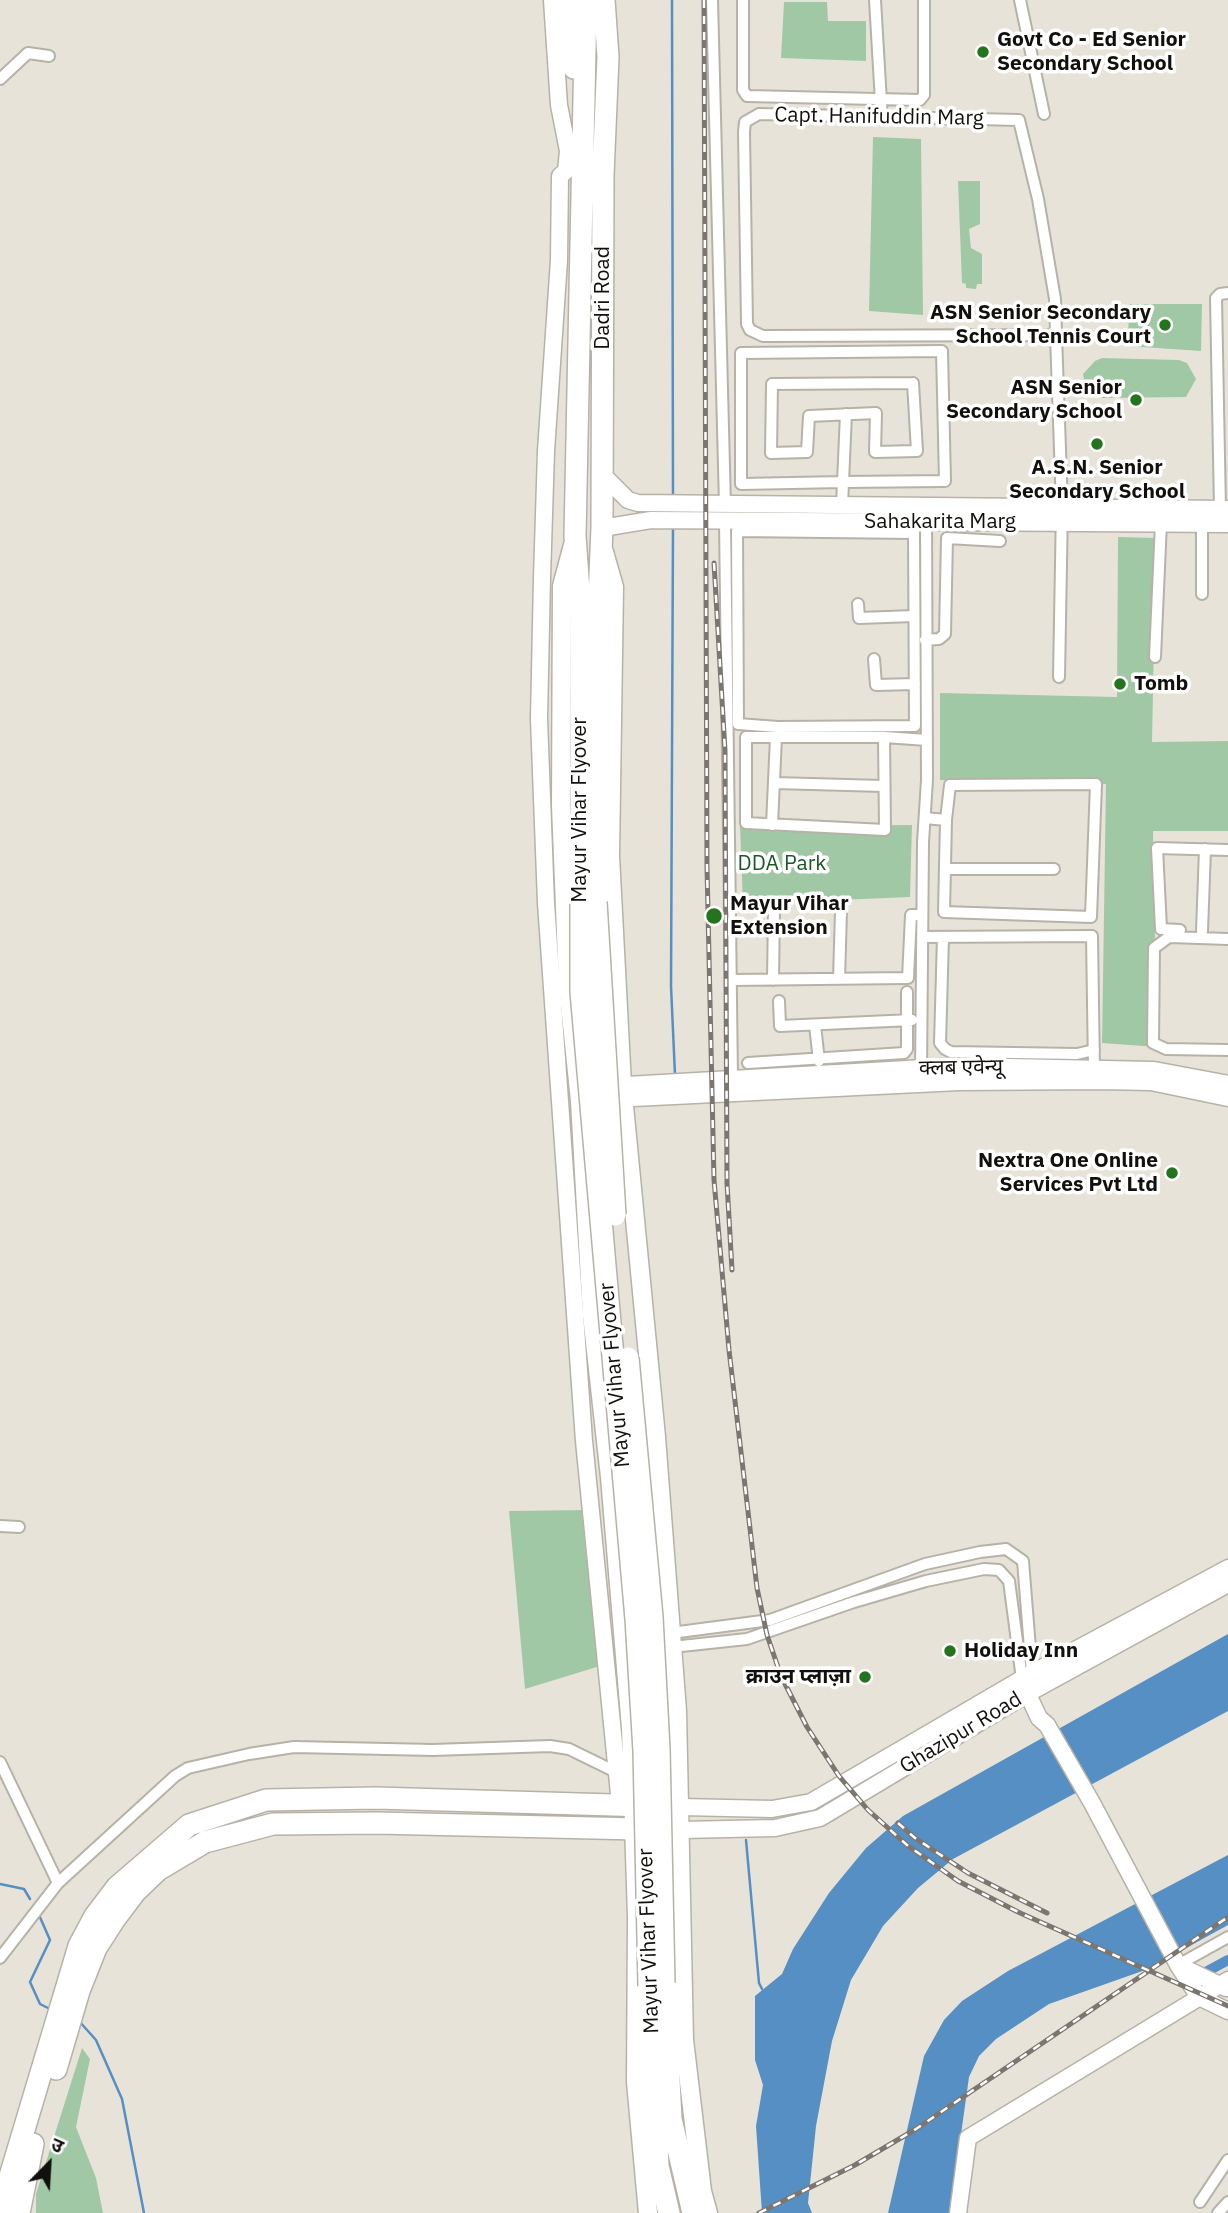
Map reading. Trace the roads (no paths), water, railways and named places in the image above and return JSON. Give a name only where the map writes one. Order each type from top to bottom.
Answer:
[{"type":"highway","points":[[566,0],[584,150]]},
{"type":"highway","points":[[584,150],[586,0]]},
{"type":"highway","points":[[604,0],[608,57]]},
{"type":"highway","points":[[608,57],[617,0]]},
{"type":"highway","name":"Dadri Road","points":[[601,533],[603,175],[608,57]]},
{"type":"highway","name":"Dadri Road","points":[[575,536],[584,150]]},
{"type":"highway","name":"Mayur Vihar Flyover","points":[[601,533],[589,626],[581,992],[636,1619],[658,2166],[669,2213]]},
{"type":"highway","name":"Mayur Vihar Flyover","points":[[575,536],[589,626],[596,902],[618,1254],[652,1617],[661,1790],[664,1983],[671,2119],[693,2213]]},
{"type":"highway","points":[[19,2213],[57,2041],[72,1989],[79,1946],[95,1916],[117,1886],[189,1825],[267,1800],[430,1800],[681,1807]]},
{"type":"highway","points":[[72,1989],[96,1948],[135,1892],[158,1870],[205,1842],[273,1824],[428,1824],[681,1830]]},
{"type":"highway","points":[[5,2213],[8,2183],[57,2041]]},
{"type":"main road","points":[[601,533],[614,587],[610,856],[622,1091],[672,1640],[681,1807],[684,2040],[702,2190],[708,2213]]},
{"type":"main road","points":[[575,536],[562,586],[561,805],[568,985],[579,1095],[584,1313],[610,1478],[630,1714],[626,1804],[633,1830],[636,2082],[648,2213]]},
{"type":"main road","points":[[568,985],[583,998],[596,1001],[609,994],[617,980]]},
{"type":"main road","points":[[636,1919],[643,1904],[657,1896],[673,1900],[680,1905],[684,1915]]},
{"type":"street","points":[[552,0],[559,105],[568,151],[566,170],[560,176],[559,260],[546,451],[539,719],[553,1028],[584,1313],[584,1441],[618,1773],[626,1804]]},
{"type":"street","points":[[712,0],[725,513],[732,1079]]},
{"type":"street","points":[[743,0],[743,90],[747,96],[881,100],[923,98],[924,0]]},
{"type":"street","points":[[875,0],[882,119]]},
{"type":"street","points":[[1020,0],[1044,114]]},
{"type":"street","points":[[0,79],[27,53],[49,56]]},
{"type":"street","name":"Capt. Hanifuddin Marg","points":[[1056,335],[763,336],[750,330],[747,324],[745,122],[759,114],[882,119],[1019,120],[1038,199],[1055,299],[1056,335],[1061,515],[1059,677]]},
{"type":"street","points":[[1224,509],[1216,298],[1220,294],[1228,293]]},
{"type":"street","points":[[942,351],[945,481],[843,482],[741,484],[741,354],[942,351]]},
{"type":"street","points":[[914,383],[916,451],[875,452],[876,413],[846,414],[809,416],[807,452],[771,453],[772,384],[914,383]]},
{"type":"street","points":[[842,506],[846,414]]},
{"type":"street","points":[[602,474],[628,500],[652,512]]},
{"type":"street","name":"Sahakarita Marg","points":[[725,513],[842,506],[926,520]]},
{"type":"street","name":"Sahakarita Marg","points":[[652,512],[926,520],[1224,509]]},
{"type":"street","points":[[601,533],[652,512]]},
{"type":"street","name":"Sahakarita Marg","points":[[1061,515],[1161,523],[1228,524]]},
{"type":"street","points":[[914,533],[737,531],[738,724],[915,726],[914,533],[926,520]]},
{"type":"street","points":[[921,1076],[927,740],[926,520]]},
{"type":"street","points":[[1154,657],[1161,523]]},
{"type":"street","points":[[1202,523],[1202,594]]},
{"type":"street","points":[[925,640],[939,639],[944,634],[947,538],[1000,541]]},
{"type":"street","points":[[859,604],[859,618],[914,616]]},
{"type":"street","points":[[874,659],[876,685],[915,684]]},
{"type":"street","points":[[915,718],[927,718]]},
{"type":"street","points":[[884,737],[885,830],[746,823],[746,737],[884,737],[927,740]]},
{"type":"street","points":[[772,825],[776,737]]},
{"type":"street","points":[[775,783],[883,786]]},
{"type":"street","points":[[1096,784],[1091,917],[944,912],[946,820],[950,785],[1096,784]]},
{"type":"street","points":[[925,818],[946,820]]},
{"type":"street","points":[[1202,931],[1205,849]]},
{"type":"street","points":[[1228,850],[1156,851],[1161,929],[1228,933]]},
{"type":"street","points":[[946,869],[1054,869]]},
{"type":"street","points":[[773,980],[774,910]]},
{"type":"street","points":[[839,979],[841,911]]},
{"type":"street","points":[[731,980],[908,978],[911,915],[922,915]]},
{"type":"street","points":[[922,937],[1093,936],[1094,1068]]},
{"type":"street","points":[[943,937],[940,1042],[945,1049],[950,1052],[1077,1054],[1094,1050]]},
{"type":"street","points":[[1228,939],[1169,937],[1154,948],[1153,954],[1153,1043],[1166,1049],[1228,1051]]},
{"type":"street","points":[[907,992],[907,1020]]},
{"type":"street","points":[[779,1001],[780,1027],[922,1020]]},
{"type":"street","name":"क्लब एवेन्यू","points":[[748,1063],[818,1061],[904,1053],[907,1049],[907,1020]]},
{"type":"street","points":[[815,1025],[818,1061]]},
{"type":"street","name":"क्लब एवेन्यू","points":[[695,1087],[1094,1068],[1154,1070],[1228,1084]]},
{"type":"street","name":"क्लब एवेन्यू","points":[[695,1087],[732,1079],[921,1076],[1151,1082],[1228,1098]]},
{"type":"street","points":[[579,1095],[695,1087]]},
{"type":"street","points":[[0,1526],[19,1527]]},
{"type":"street","points":[[672,1640],[770,1620],[925,1564],[1001,1549],[1023,1561],[1031,1689]]},
{"type":"street","points":[[1016,1555],[1006,1574],[1031,1689],[1047,1714],[1047,1725],[1176,1961],[1199,1997],[1228,2011]]},
{"type":"street","name":"Ghazipur Road","points":[[681,1830],[775,1828],[820,1818],[1228,1568]]},
{"type":"street","points":[[672,1640],[747,1639],[926,1581],[984,1569],[999,1570],[1006,1574]]},
{"type":"street","name":"Ghazipur Road","points":[[681,1807],[772,1809],[811,1802],[1228,1584]]},
{"type":"street","points":[[0,1958],[58,1883],[182,1771],[249,1754],[294,1748],[396,1750],[550,1746],[569,1749],[618,1773]]},
{"type":"street","points":[[0,1762],[58,1883]]},
{"type":"street","points":[[1176,1961],[1228,1937]]},
{"type":"street","points":[[1176,1961],[1225,1985]]},
{"type":"street","points":[[958,2213],[968,2138],[1199,1997],[1225,1985]]},
{"type":"street","points":[[1200,2202],[1228,2160]]},
{"type":"street","points":[[1218,2213],[1228,2202]]},
{"type":"water","points":[[1228,1634],[1228,1711],[953,1859],[918,1888],[883,1926],[851,1980],[832,2041],[816,2126],[808,2203],[812,2213],[762,2213],[756,2126],[763,2085],[755,2060],[755,1996],[782,1974],[793,1949],[829,1893],[866,1848],[903,1816]]},
{"type":"water","points":[[1228,1855],[1228,1925],[1148,1969],[1049,2004],[996,2039],[979,2056],[969,2077],[950,2213],[888,2213],[924,2056],[944,2020],[962,2001],[1008,1971]]},
{"type":"waterway","points":[[672,0],[673,497]]},
{"type":"waterway","points":[[673,525],[671,986],[675,1075]]},
{"type":"waterway","points":[[746,1840],[759,1983],[762,1989]]},
{"type":"waterway","points":[[0,1884],[24,1889],[30,1899]]},
{"type":"waterway","points":[[39,1915],[50,1940],[30,1982],[40,2004],[50,2009]]},
{"type":"waterway","points":[[1204,1973],[1228,1960]]},
{"type":"waterway","points":[[79,2021],[96,2040],[122,2099],[144,2213]]},
{"type":"railway","points":[[704,0],[707,867],[714,1180],[729,1350],[757,1588],[767,1635],[781,1676],[807,1727],[839,1776],[868,1810],[907,1845],[958,1881],[1018,1912],[1228,2006]]},
{"type":"railway","points":[[714,563],[725,751],[727,1183],[732,1270]]},
{"type":"railway","points":[[898,1823],[915,1838],[968,1873],[1047,1913]]},
{"type":"railway","points":[[759,2213],[855,2165],[916,2129],[1228,1917]]},
{"type":"place","name":"Govt Co - Ed Senior Secondary School","points":[[983,52]]},
{"type":"place","name":"ASN Senior Secondary School Tennis Court","points":[[1165,325]]},
{"type":"place","name":"ASN Senior Secondary School","points":[[1136,400]]},
{"type":"place","name":"A.S.N. Senior Secondary School","points":[[1097,444]]},
{"type":"place","name":"Tomb","points":[[1120,684]]},
{"type":"place","name":"Mayur Vihar Extension","points":[[714,916]]},
{"type":"place","name":"Nextra One Online Services Pvt Ltd","points":[[1172,1173]]},
{"type":"place","name":"Holiday Inn","points":[[950,1651]]},
{"type":"place","name":"क्राउन प्लाज़ा","points":[[865,1677]]},
{"type":"park label","name":"DDA Park","points":[[782,864]]}]
